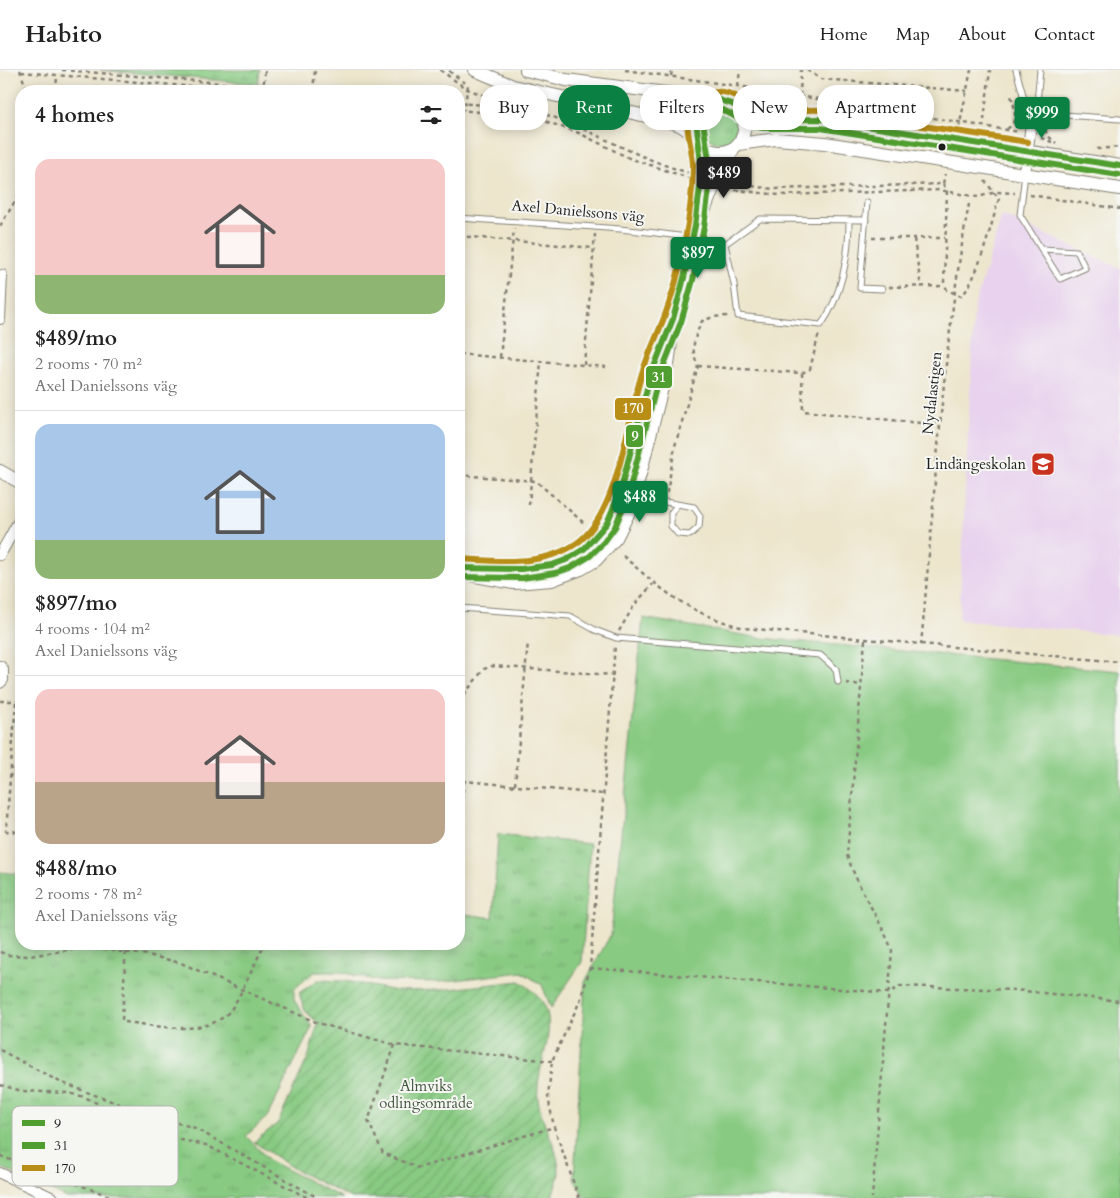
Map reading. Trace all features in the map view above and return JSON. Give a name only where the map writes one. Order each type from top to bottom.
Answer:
[{"type":"street","points":[[475,70],[513,86],[680,125],[717,152],[736,146],[776,139],[796,140],[932,158],[1120,189]]},
{"type":"street","points":[[526,70],[566,80],[640,90]]},
{"type":"street","points":[[807,118],[1120,166]]},
{"type":"street","points":[[1025,174],[1030,128]]},
{"type":"street","points":[[694,237],[703,170],[703,158],[697,139],[697,130]]},
{"type":"street","points":[[465,568],[533,569],[550,566],[566,560],[585,548],[610,520],[656,359],[674,314],[694,237],[719,173],[743,136],[744,130]]},
{"type":"street","points":[[0,319],[1,275]]},
{"type":"street","points":[[465,574],[528,583],[552,580],[581,569],[596,560],[616,538],[624,524],[634,496],[668,364],[674,314]]},
{"type":"street","points":[[0,471],[15,480]]},
{"type":"street","points":[[0,555],[15,528]]},
{"type":"street","points":[[0,666],[3,669],[3,680],[0,683]]},
{"type":"street","points":[[0,1173],[12,1179]]},
{"type":"street","points":[[28,1186],[53,1198]]},
{"type":"lane","points":[[1016,70],[1030,128]]},
{"type":"lane","points":[[1030,128],[1036,113],[1040,70]]},
{"type":"lane","points":[[1036,113],[1120,119]]},
{"type":"lane","points":[[1025,174],[1020,215],[1060,279],[1085,268],[1077,251],[1042,249]]},
{"type":"lane","points":[[867,202],[860,288],[882,289]]},
{"type":"lane","name":"Axel Danielssons väg","points":[[465,218],[595,227],[694,237],[725,244]]},
{"type":"lane","points":[[849,220],[849,243],[836,298],[831,312],[821,325],[738,316],[734,284],[725,244],[760,219],[866,220]]},
{"type":"lane","points":[[618,493],[694,507],[700,516],[699,527],[690,536],[678,534],[671,526],[671,513],[677,504]]},
{"type":"lane","points":[[465,608],[570,616],[595,630],[616,638],[820,655],[836,669],[838,682]]},
{"type":"path","points":[[62,70],[221,85]]},
{"type":"path","points":[[263,85],[265,70]]},
{"type":"path","points":[[314,85],[315,70]]},
{"type":"path","points":[[440,70],[461,85]]},
{"type":"path","points":[[625,70],[733,85]]},
{"type":"path","points":[[671,76],[672,70]]},
{"type":"path","points":[[738,85],[740,70]]},
{"type":"path","points":[[800,85],[801,70]]},
{"type":"path","points":[[807,70],[821,79],[967,91]]},
{"type":"path","points":[[959,128],[972,70]]},
{"type":"path","points":[[984,120],[990,70]]},
{"type":"path","points":[[25,85],[20,71],[171,85]]},
{"type":"path","points":[[449,71],[468,85],[465,104],[480,105]]},
{"type":"path","points":[[57,85],[58,75]]},
{"type":"path","points":[[467,89],[480,94]]},
{"type":"path","points":[[1006,130],[1014,122],[1012,96]]},
{"type":"path","points":[[807,97],[1006,130],[1030,128],[1062,144]]},
{"type":"path","points":[[465,110],[533,116],[573,130],[629,158],[689,178]]},
{"type":"path","points":[[548,116],[561,120],[644,158],[690,173]]},
{"type":"path","points":[[942,126],[944,120]]},
{"type":"path","points":[[1094,149],[1120,147]]},
{"type":"path","points":[[946,171],[943,184],[947,191],[945,286],[947,290],[961,296],[966,292],[973,278],[999,199],[996,192],[988,187],[984,178]]},
{"type":"path","points":[[728,183],[774,189],[943,184]]},
{"type":"path","points":[[727,189],[779,195],[947,191],[978,197],[996,192],[1022,194],[1120,209]]},
{"type":"path","points":[[0,226],[15,201]]},
{"type":"path","name":"Nydalastigen","points":[[921,645],[940,425],[954,294],[969,204]]},
{"type":"path","points":[[500,358],[515,222]]},
{"type":"path","points":[[584,365],[595,227]]},
{"type":"path","points":[[465,237],[594,248]]},
{"type":"path","points":[[864,237],[945,238]]},
{"type":"path","points":[[914,238],[921,287]]},
{"type":"path","points":[[882,289],[945,286]]},
{"type":"path","points":[[665,502],[675,446],[698,366],[693,354],[694,339],[702,322],[713,317],[738,316]]},
{"type":"path","points":[[698,366],[802,373],[810,369],[821,325]]},
{"type":"path","points":[[465,355],[606,367]]},
{"type":"path","points":[[529,504],[541,361]]},
{"type":"path","points":[[802,373],[803,411],[940,425]]},
{"type":"path","points":[[465,476],[536,482],[585,524]]},
{"type":"path","points":[[623,556],[653,584],[696,612],[744,628],[1120,662]]},
{"type":"path","points":[[579,1198],[554,1127],[548,1097],[552,1061],[580,1001],[590,968],[616,638],[635,604],[653,584]]},
{"type":"path","points":[[865,640],[847,855],[855,878],[882,923],[892,950],[872,1198]]},
{"type":"path","points":[[515,785],[528,642]]},
{"type":"path","points":[[465,693],[484,669],[492,666],[526,667],[613,675]]},
{"type":"path","points":[[838,682],[862,685]]},
{"type":"path","points":[[0,701],[15,702]]},
{"type":"path","points":[[15,714],[6,821],[6,831],[15,832]]},
{"type":"path","points":[[465,781],[603,794]]},
{"type":"path","points":[[0,821],[6,821]]},
{"type":"path","points":[[0,952],[19,956],[64,950]]},
{"type":"path","points":[[102,950],[125,952],[181,963],[240,991],[318,1023],[394,1045],[552,1061]]},
{"type":"path","points":[[125,952],[121,1016],[124,1022],[190,1027],[214,1023],[229,1012],[262,950]]},
{"type":"path","points":[[590,968],[889,993],[900,986],[1015,990],[1120,1001]]},
{"type":"path","points":[[394,1045],[368,1121],[383,1153],[418,1168],[554,1127]]},
{"type":"path","points":[[0,1050],[60,1082],[124,1106]]},
{"type":"path","points":[[0,1084],[22,1091],[68,1093],[85,1097],[102,1106]]},
{"type":"path","points":[[178,1123],[195,1128],[318,1198]]},
{"type":"path","points":[[178,1139],[206,1145],[308,1198]]},
{"type":"path","points":[[0,1156],[12,1160]]},
{"type":"path","points":[[81,1186],[114,1198]]},
{"type":"shaded area","name":"Lindängeskolan","points":[[1002,215],[1120,268],[1120,635],[959,620],[974,308]]},
{"type":"green space","points":[[100,70],[260,70],[258,84]]},
{"type":"green space","points":[[723,109],[732,114],[733,130],[736,130],[732,138],[727,142],[720,143],[713,142],[708,138],[704,130],[723,130]]},
{"type":"green space","points":[[643,618],[761,638],[1120,671],[1120,1198],[585,1198],[574,1179],[585,982],[611,934]]},
{"type":"green space","points":[[498,834],[590,844],[582,962],[551,1008],[542,985],[522,972],[439,982],[378,981],[341,972],[314,972],[294,989],[294,1000],[312,1027],[267,1117],[246,1136],[270,1161],[342,1198],[67,1198],[41,1186],[178,1186],[178,1106],[12,1106],[12,1173],[0,1167],[0,872],[15,873],[15,950],[465,950],[465,914],[493,918]]},
{"type":"green space","name":"Almviks odlingsområde","points":[[318,980],[346,981],[397,991],[440,990],[520,981],[536,994],[543,1002],[547,1012],[548,1023],[548,1033],[539,1077],[538,1099],[558,1163],[559,1175],[552,1198],[351,1198],[297,1171],[254,1142],[278,1123],[309,1055],[318,1023],[305,1011],[299,993]]},
{"type":"transit line","name":"170","points":[[465,559],[520,561],[550,556],[564,551],[577,543],[591,530],[602,512],[619,468],[642,372],[671,298],[681,262],[688,223],[693,168],[687,127],[691,108],[697,100],[708,94],[724,92],[769,111],[829,111],[1028,142]]},
{"type":"transit line","name":"9","points":[[465,568],[521,569],[552,565],[566,560],[584,549],[607,523],[620,492],[650,377],[673,319],[684,278],[695,226],[702,172],[696,120],[706,105],[719,100],[732,104],[764,120],[821,119],[1120,166]]},
{"type":"transit line","name":"31","points":[[465,577],[522,578],[555,573],[570,568],[590,556],[615,527],[628,495],[658,380],[681,322],[693,280],[704,227],[711,173],[704,128],[707,117],[711,112],[723,110],[753,126],[763,128],[820,128],[1119,175]]},
{"type":"place","name":"Lindängeskolan","points":[[1043,464]]}]
